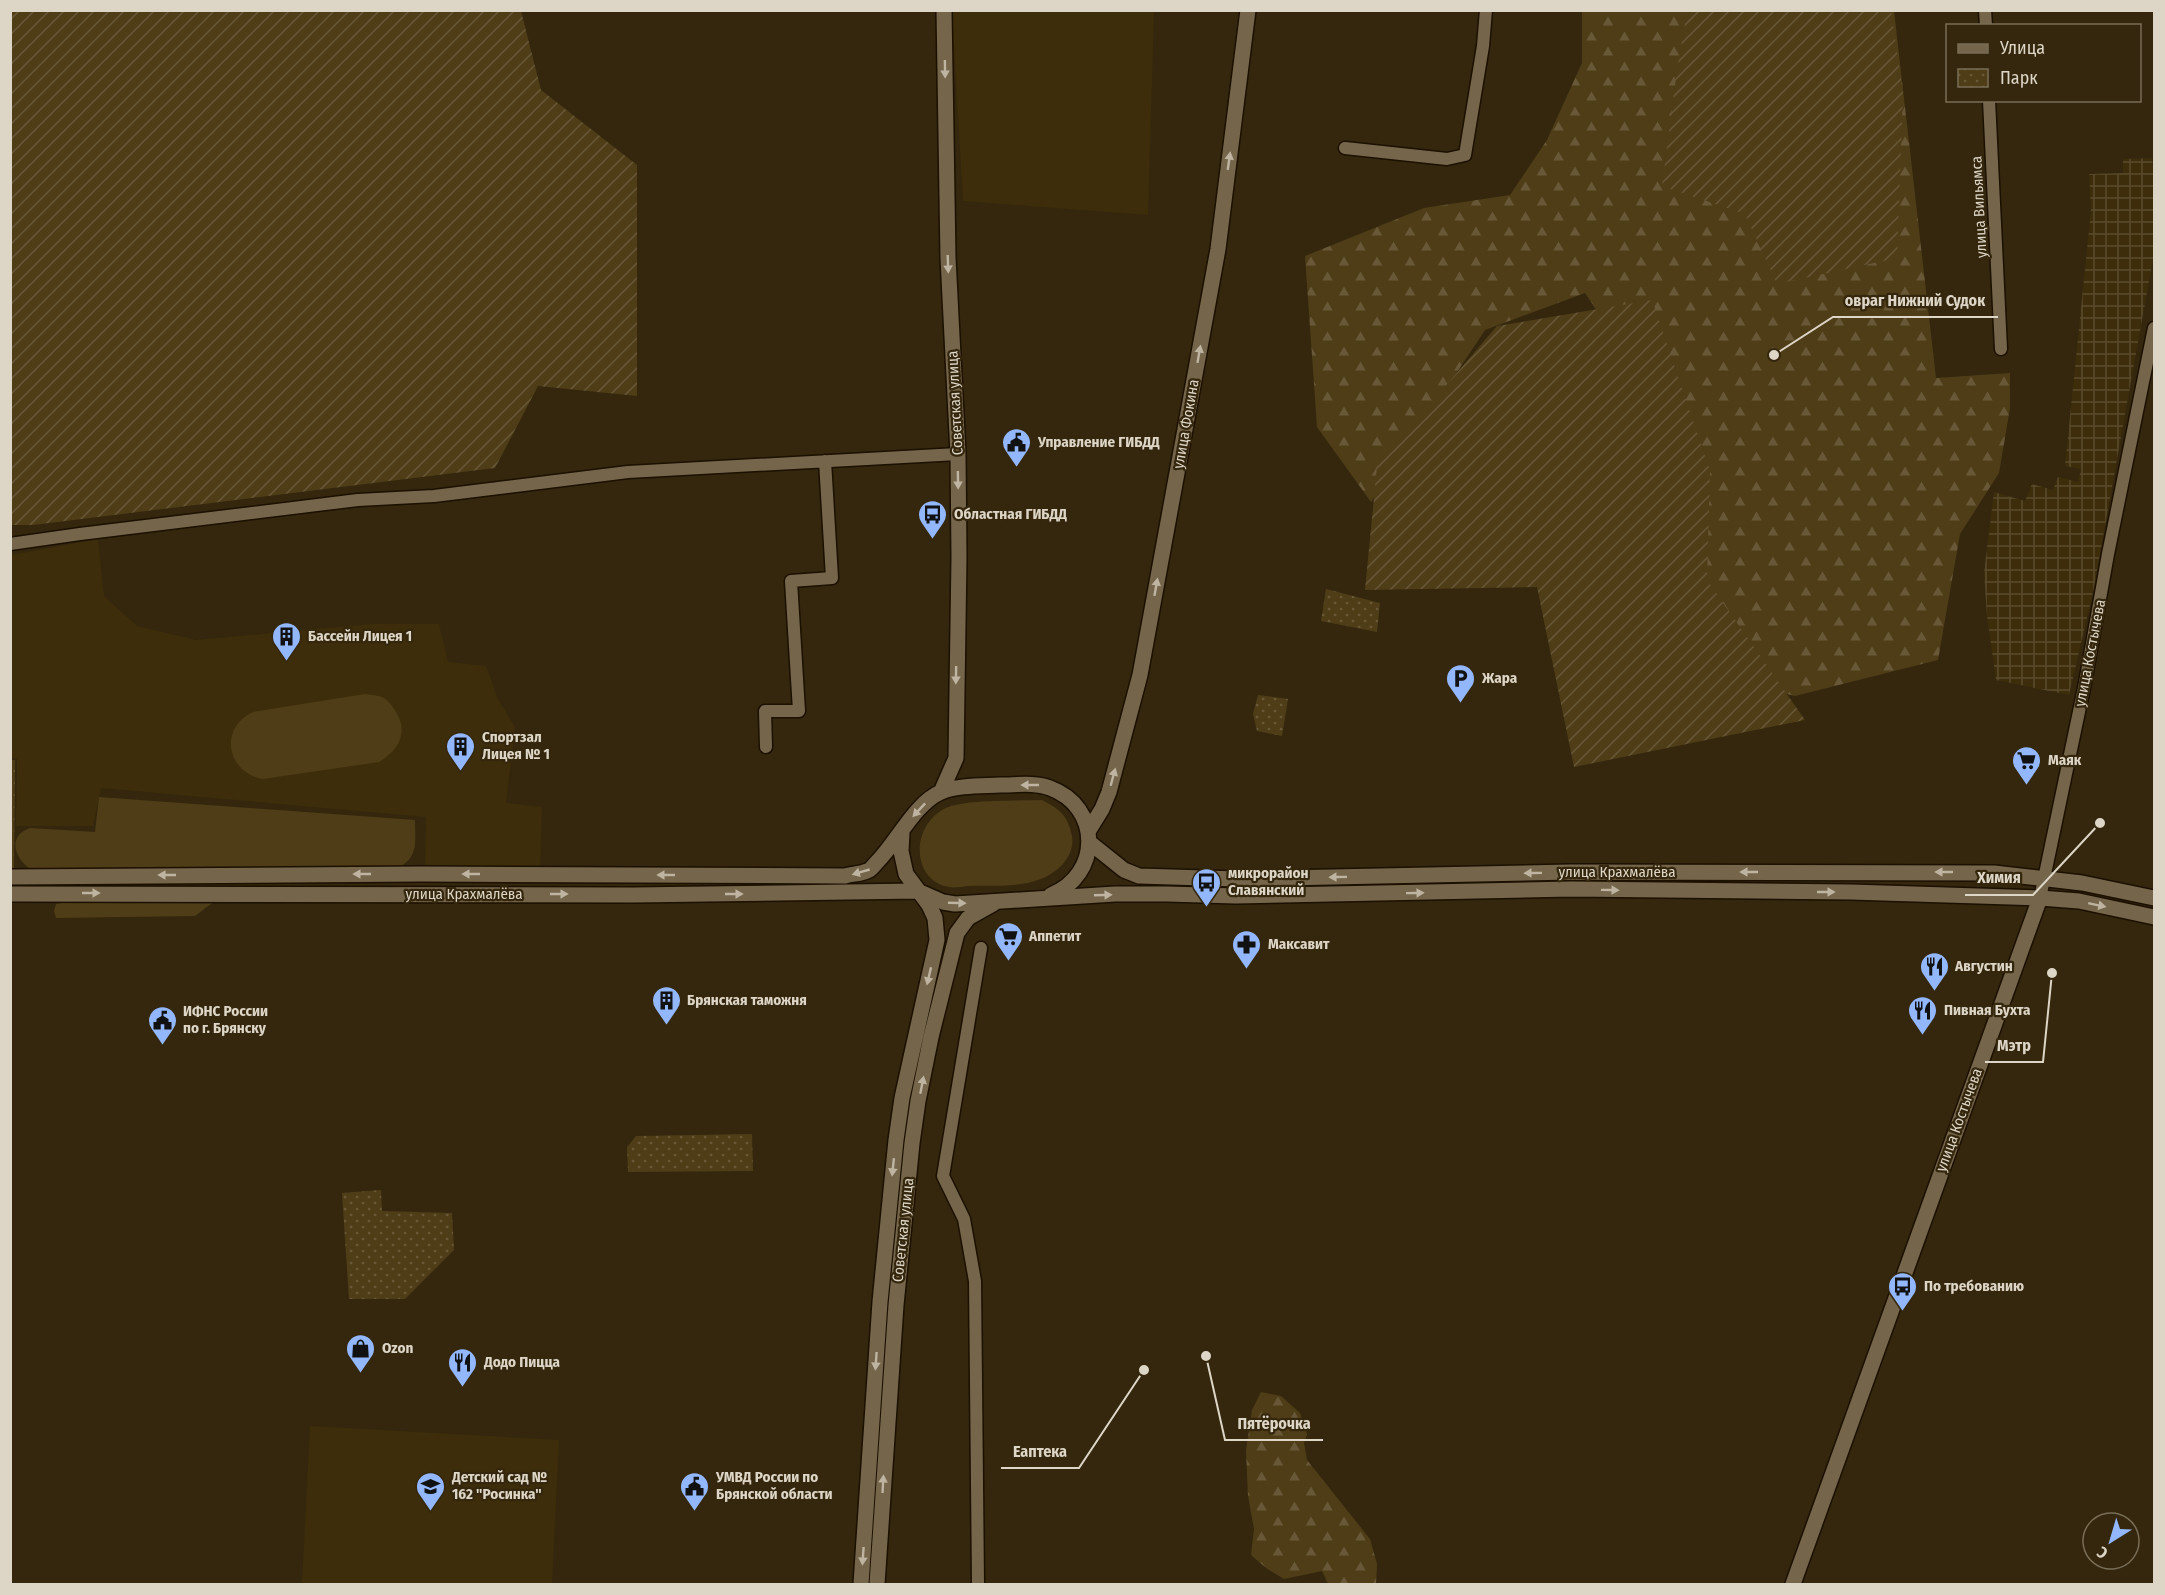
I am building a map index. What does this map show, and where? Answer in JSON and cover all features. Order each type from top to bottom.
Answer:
[{"type":"main road","name":"Советская улица","points":[[941,792],[956,758],[959,557],[958,454],[948,258],[944,10]]},
{"type":"main road","name":"улица Фокина","points":[[1089,836],[1108,792],[1140,675],[1218,249],[1248,10]]},
{"type":"main road","points":[[10,877],[421,874],[844,876],[868,871],[885,854],[912,817],[926,802],[941,792],[979,786],[1039,785],[1050,787],[1075,804],[1089,836],[1087,859],[1078,875],[1065,888],[1045,897],[955,904],[937,900],[918,891],[906,874],[901,851],[902,833]]},
{"type":"main road","name":"улица Крахмалёва","points":[[1089,836],[1124,870],[1139,876],[1237,879],[1570,872],[1994,873],[2082,883],[2154,898]]},
{"type":"main road","name":"улица Крахмалёва","points":[[1045,897],[1571,890],[1851,892],[2079,901],[2154,917]]},
{"type":"main road","name":"Советская улица","points":[[861,1584],[880,1302],[896,1140],[904,1087],[937,940],[935,918],[929,905],[918,891]]},
{"type":"main road","name":"улица Крахмалёва","points":[[10,894],[33,892],[645,894],[918,891]]},
{"type":"main road","name":"улица Костычева","points":[[1793,1584],[2040,898]]},
{"type":"main road","name":"Советская улица","points":[[877,1584],[896,1305],[918,1101],[931,1037],[957,933],[968,918],[999,901]]},
{"type":"street","points":[[1345,148],[1447,159],[1465,155],[1483,46],[1486,10]]},
{"type":"street","name":"улица Вильямса","points":[[1989,102],[2001,349]]},
{"type":"street","name":"улица Костычева","points":[[2040,898],[2154,328]]},
{"type":"street","points":[[10,544],[323,505],[434,496],[628,472],[958,454]]},
{"type":"street","points":[[766,747],[765,711],[799,711],[792,581],[832,578],[825,461]]},
{"type":"street","points":[[978,1584],[975,1281],[964,1219],[943,1176],[981,948]]},
{"type":"shaded area","points":[[952,11],[1154,11],[1148,215],[963,201]]},
{"type":"shaded area","points":[[2152,158],[2154,253],[2094,587],[2069,695],[1996,680],[1987,616],[1984,573],[1994,492],[2025,501],[2032,484],[2053,490],[2058,477],[2078,482],[2081,469],[2065,466],[2091,210],[2089,174],[2123,173],[2123,159]]},
{"type":"shaded area","points":[[98,539],[104,596],[137,626],[196,640],[372,624],[439,624],[448,662],[486,666],[498,699],[515,727],[506,803],[542,807],[540,874],[425,874],[426,817],[101,788],[93,826],[16,826],[17,759],[11,758],[11,555]]},
{"type":"shaded area","name":"Детский сад № 162 \"Росинка\"","points":[[310,1426],[559,1440],[552,1584],[302,1584]]},
{"type":"green space","points":[[11,10],[521,11],[541,90],[637,165],[637,396],[538,386],[495,468],[33,525],[11,525]]},
{"type":"green space","points":[[1582,11],[1894,11],[1936,378],[2010,373],[2010,408],[1999,473],[1960,534],[1938,660],[1795,696],[1727,679],[1615,337],[1585,293],[1485,330],[1371,502],[1317,427],[1305,256],[1424,208],[1510,195],[1547,140],[1582,63]]},
{"type":"green space","points":[[1687,11],[1891,11],[1903,93],[1897,258],[1777,284],[1745,214],[1662,186]]},
{"type":"green space","points":[[1652,300],[1710,471],[1707,580],[1805,720],[1574,767],[1537,587],[1365,590],[1377,466],[1497,326]]},
{"type":"green space","points":[[1326,589],[1380,603],[1377,632],[1321,621]]},
{"type":"green space","points":[[365,694],[379,696],[388,701],[396,712],[402,727],[400,741],[386,758],[379,762],[263,779],[241,768],[235,759],[231,749],[231,739],[235,728],[242,719],[253,712]]},
{"type":"green space","points":[[1258,695],[1288,699],[1282,736],[1257,731],[1253,714]]},
{"type":"green space","points":[[10,760],[15,760],[14,871],[10,871]]},
{"type":"green space","points":[[99,797],[415,820],[415,842],[410,859],[398,868],[32,870],[26,866],[16,848],[16,842],[22,832],[30,828],[95,832]]},
{"type":"green space","points":[[1042,800],[1062,814],[1072,836],[1072,848],[1069,855],[1052,873],[1042,879],[1005,886],[953,887],[936,882],[927,874],[920,851],[921,838],[926,826],[934,816],[946,808],[978,802]]},
{"type":"green space","points":[[215,901],[195,916],[56,918],[54,911],[56,904],[68,902]]},
{"type":"green space","points":[[752,1134],[753,1171],[628,1172],[627,1147],[636,1136]]},
{"type":"green space","points":[[381,1190],[382,1211],[452,1213],[454,1250],[405,1299],[349,1299],[342,1193]]},
{"type":"green space","points":[[1261,1392],[1281,1396],[1300,1413],[1307,1434],[1304,1443],[1307,1460],[1370,1539],[1377,1564],[1376,1584],[1328,1584],[1322,1571],[1284,1579],[1251,1555],[1254,1529],[1248,1496],[1246,1450],[1252,1410]]},
{"type":"place","name":"овраг Нижний Судок","points":[[1774,355]]},
{"type":"place","name":"Управление ГИБДД","points":[[1017,468]]},
{"type":"place","name":"Областная ГИБДД","points":[[933,540]]},
{"type":"place","name":"Бассейн Лицея 1","points":[[287,662]]},
{"type":"place","name":"Жара","points":[[1461,704]]},
{"type":"place","name":"Спортзал Лицея № 1","points":[[461,772]]},
{"type":"place","name":"Маяк","points":[[2027,786]]},
{"type":"place","name":"Химия","points":[[2100,823]]},
{"type":"place","name":"микрорайон Славянский","points":[[1207,908]]},
{"type":"place","name":"Аппетит","points":[[1008,962]]},
{"type":"place","name":"Максавит","points":[[1247,970]]},
{"type":"place","name":"Мэтр","points":[[2052,973]]},
{"type":"place","name":"Августин","points":[[1934,992]]},
{"type":"place","name":"Брянская таможня","points":[[666,1026]]},
{"type":"place","name":"Пивная Бухта","points":[[1923,1036]]},
{"type":"place","name":"ИФНС России по г. Брянску","points":[[162,1046]]},
{"type":"place","name":"По требованию","points":[[1903,1312]]},
{"type":"place","name":"Пятёрочка","points":[[1206,1356]]},
{"type":"place","name":"Еаптека","points":[[1144,1370]]},
{"type":"place","name":"Ozon","points":[[361,1374]]},
{"type":"place","name":"Додо Пицца","points":[[463,1388]]},
{"type":"place","name":"Детский сад № 162 \"Росинка\"","points":[[431,1512]]},
{"type":"place","name":"УМВД России по Брянской области","points":[[695,1512]]}]
